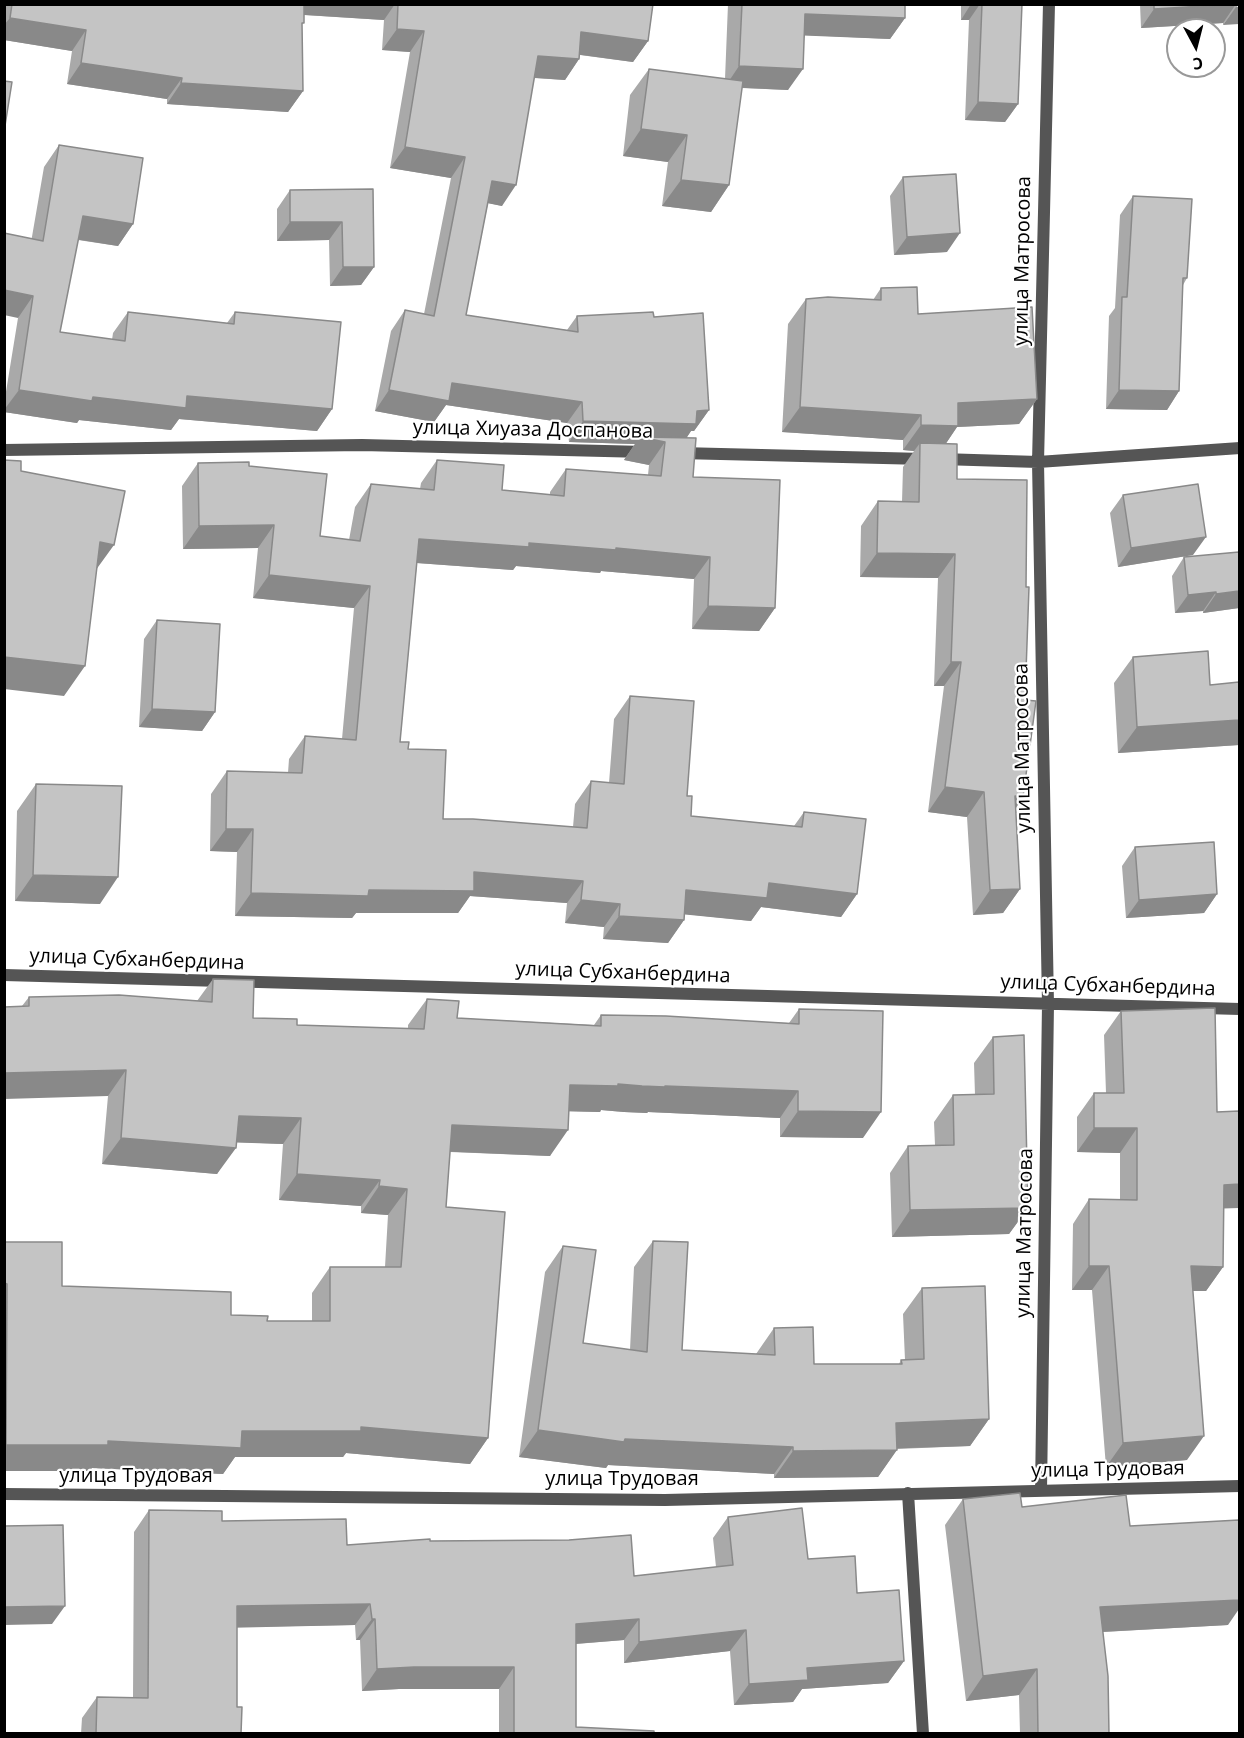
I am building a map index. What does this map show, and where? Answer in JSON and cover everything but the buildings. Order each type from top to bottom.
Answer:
[{"type":"street","name":"улица Матросова","points":[[1041,1490],[1048,1004],[1038,462],[1049,4]]},
{"type":"street","name":"улица Хиуаза Доспанова","points":[[4,450],[362,445],[1038,462],[1239,448]]},
{"type":"street","name":"улица Субханбердина","points":[[4,975],[1239,1009]]},
{"type":"street","name":"улица Трудовая","points":[[4,1494],[664,1500],[1239,1486]]},
{"type":"street","points":[[908,1493],[923,1734]]}]
